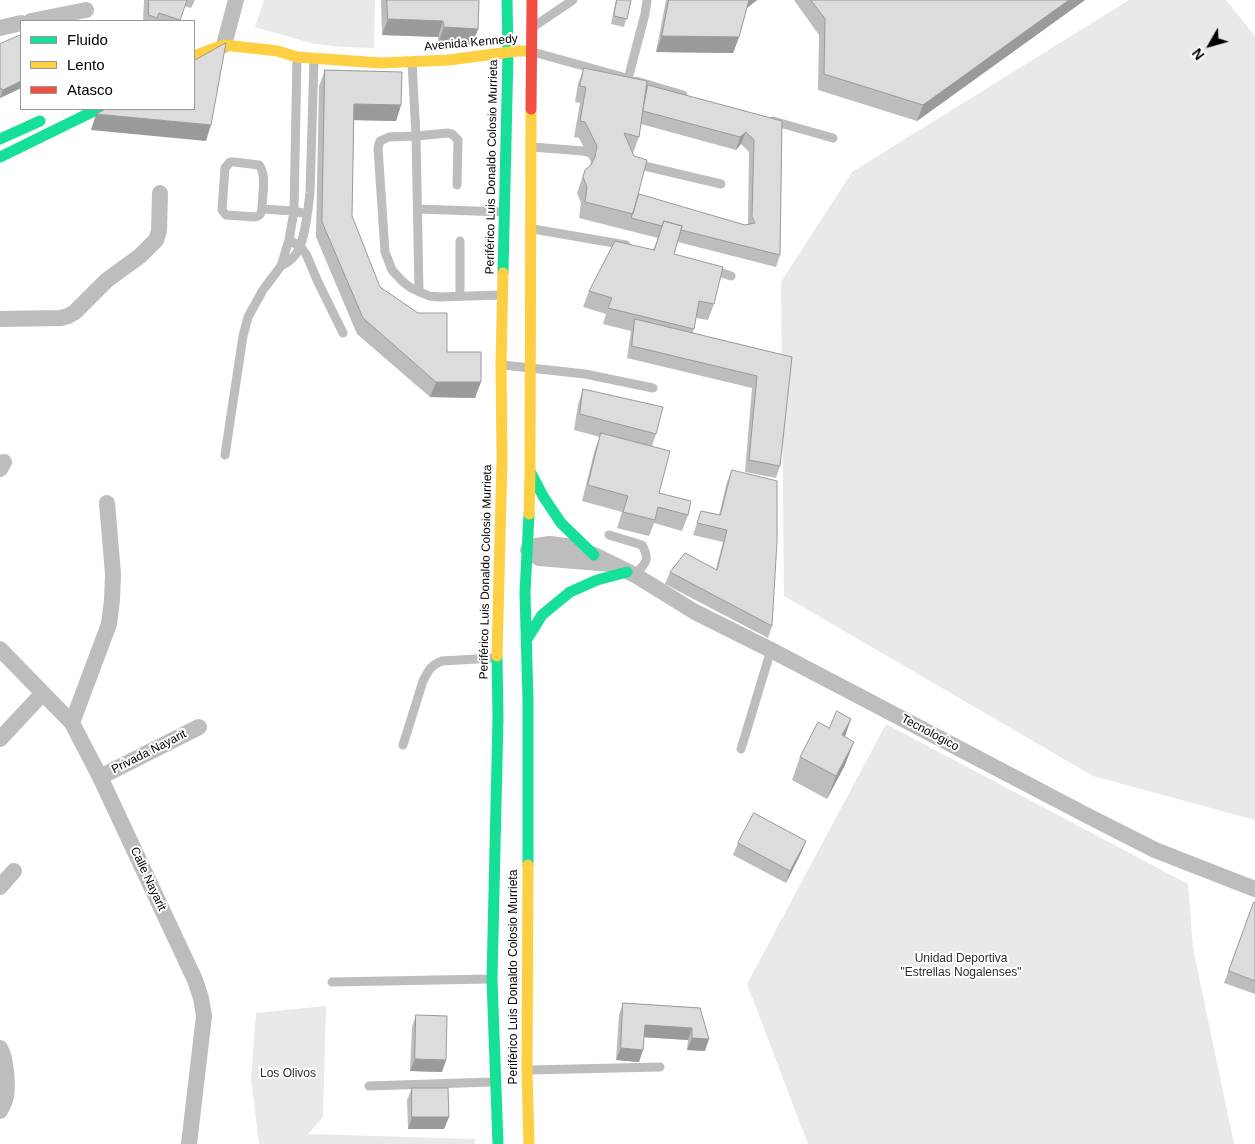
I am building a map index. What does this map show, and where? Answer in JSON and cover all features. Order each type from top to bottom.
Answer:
[{"type":"main road","name":"Periférico Luis Donaldo Colosio Murrieta","points":[[507,0],[508,53],[518,212],[531,229],[530,472],[525,594],[528,700],[527,1070],[529,1144]]},
{"type":"main road","name":"Periférico Luis Donaldo Colosio Murrieta","points":[[498,1144],[492,979],[498,718],[497,632],[502,458],[501,365],[503,295],[531,147],[532,0]]},
{"type":"main road","name":"Avenida Kennedy","points":[[195,56],[224,45],[278,51],[314,59],[381,63],[449,60],[531,51]]},
{"type":"main road","points":[[0,157],[96,110]]},
{"type":"main road","points":[[0,139],[48,117],[56,130]]},
{"type":"main road","points":[[502,458],[510,465],[512,470]]},
{"type":"main road","points":[[530,472],[561,523],[594,555]]},
{"type":"main road","points":[[514,588],[519,570],[528,550],[518,524]]},
{"type":"main road","points":[[526,639],[542,615],[570,592],[597,580],[631,574]]},
{"type":"main road","points":[[497,632],[511,605]]},
{"type":"street","points":[[224,45],[236,0]]},
{"type":"street","points":[[36,20],[88,10]]},
{"type":"street","points":[[0,28],[20,23]]},
{"type":"street","points":[[0,319],[61,318],[75,312],[107,280],[145,252],[156,240],[159,231],[160,194]]},
{"type":"street","points":[[72,723],[109,624],[113,574],[107,503]]},
{"type":"street","name":"Tecnologico","points":[[611,564],[539,558],[528,550],[535,546],[550,544],[574,547],[594,555],[631,574],[695,612],[1154,850],[1255,889]]},
{"type":"street","name":"Calle Nayarit","points":[[0,649],[72,723],[100,777],[195,980],[204,1016],[189,1144]]},
{"type":"street","points":[[0,739],[43,693]]},
{"type":"street","name":"Privada Nayarit","points":[[100,777],[198,727]]},
{"type":"street","points":[[0,887],[14,871]]},
{"type":"street","points":[[0,1048],[3,1053],[7,1078],[6,1098],[0,1111]]},
{"type":"lane","points":[[532,28],[573,0]]},
{"type":"lane","points":[[628,79],[647,0]]},
{"type":"lane","name":"Avenida Kennedy","points":[[531,51],[693,98]]},
{"type":"lane","points":[[225,455],[243,336],[248,317],[263,290],[281,266],[289,240],[294,211],[297,56]]},
{"type":"lane","points":[[281,266],[290,261],[301,247],[307,214],[311,183],[314,59]]},
{"type":"lane","points":[[412,62],[416,136],[419,292]]},
{"type":"lane","points":[[767,119],[832,138]]},
{"type":"lane","points":[[457,185],[458,140],[456,137],[448,133],[389,136],[380,141],[378,148],[385,252],[392,270],[410,288],[429,296],[503,295]]},
{"type":"lane","points":[[531,147],[583,151],[601,156]]},
{"type":"lane","points":[[230,162],[258,165],[261,168],[263,175],[262,209],[261,214],[255,217],[226,215],[224,213],[222,210],[225,168],[230,162]]},
{"type":"lane","points":[[629,162],[720,184]]},
{"type":"lane","points":[[262,209],[294,211],[307,214]]},
{"type":"lane","points":[[418,209],[518,212]]},
{"type":"lane","points":[[531,229],[635,246]]},
{"type":"lane","points":[[289,240],[301,247],[307,256],[342,333]]},
{"type":"lane","points":[[460,242],[460,296]]},
{"type":"lane","points":[[705,268],[732,276]]},
{"type":"lane","points":[[501,365],[585,374],[653,388]]},
{"type":"lane","points":[[609,535],[642,545],[647,557],[646,562],[631,574]]},
{"type":"lane","points":[[741,749],[771,650]]},
{"type":"lane","points":[[403,744],[426,674],[434,664],[442,661],[497,658]]},
{"type":"lane","points":[[332,982],[492,979]]},
{"type":"lane","points":[[527,1070],[660,1067]]},
{"type":"lane","points":[[369,1086],[495,1082]]},
{"type":"green space","points":[[264,0],[375,0],[374,48],[314,44],[255,27]]},
{"type":"green space","points":[[1129,0],[1226,0],[1255,36],[1255,820],[1093,776],[784,596],[781,282],[852,172]]},
{"type":"green space","name":"Unidad Deportiva \"Estrellas Nogalenses\"","points":[[886,724],[1188,884],[1193,948],[1234,1144],[808,1144],[747,984]]},
{"type":"green space","name":"Los Olivos","points":[[326,1006],[323,1117],[308,1134],[475,1139],[475,1144],[259,1144],[251,1078],[256,1013]]},
{"type":"building","points":[[149,0],[187,0],[180,20],[159,13],[157,18],[149,15]]},
{"type":"building","points":[[387,0],[479,0],[478,29],[444,27],[443,21],[388,19]]},
{"type":"building","points":[[617,0],[631,0],[627,19],[614,16]]},
{"type":"building","points":[[669,0],[749,0],[739,37],[662,36]]},
{"type":"building","points":[[811,0],[1069,0],[923,105],[824,74],[825,19]]},
{"type":"building","points":[[20,35],[20,82],[3,90],[0,88],[0,44]]},
{"type":"building","points":[[226,43],[211,125],[96,114],[104,110],[195,110],[195,60]]},
{"type":"building","points":[[584,68],[647,81],[639,137],[624,133],[634,156],[647,160],[633,214],[585,202],[587,187],[583,177],[585,170],[591,165],[595,157],[597,146],[585,122],[580,121],[586,87],[580,86]]},
{"type":"building","points":[[325,70],[402,72],[401,105],[354,104],[352,216],[380,287],[418,313],[447,313],[447,352],[481,352],[481,382],[436,382],[363,318],[322,222]]},
{"type":"building","points":[[648,85],[782,121],[780,255],[681,230],[682,226],[664,221],[662,226],[631,218],[639,194],[745,225],[755,223],[752,217],[754,140],[746,132],[740,137],[643,111]]},
{"type":"building","points":[[664,221],[682,226],[674,254],[723,267],[714,304],[699,301],[694,329],[608,308],[612,298],[589,291],[615,241],[654,250]]},
{"type":"building","points":[[635,319],[792,357],[780,466],[749,460],[757,376],[632,346]]},
{"type":"building","points":[[583,389],[663,407],[656,434],[580,414]]},
{"type":"building","points":[[601,433],[670,451],[659,493],[691,501],[688,515],[658,507],[655,520],[623,512],[628,496],[588,485]]},
{"type":"building","points":[[732,470],[777,481],[777,541],[772,626],[670,572],[685,553],[717,570],[727,530],[697,523],[701,511],[720,515]]},
{"type":"building","points":[[837,711],[851,719],[842,735],[854,742],[836,776],[800,757],[818,722],[829,728]]},
{"type":"building","points":[[754,813],[806,841],[790,871],[738,843]]},
{"type":"building","points":[[1255,902],[1255,981],[1229,971]]},
{"type":"building","points":[[623,1003],[700,1008],[709,1039],[692,1038],[692,1028],[645,1025],[643,1050],[621,1048]]},
{"type":"building","points":[[416,1015],[447,1016],[446,1060],[415,1059]]},
{"type":"building","points":[[412,1088],[448,1088],[449,1117],[412,1117]]},
{"type":"traffic: fast","points":[[503,273],[508,53],[507,0]]},
{"type":"traffic: fast","points":[[0,157],[96,110]]},
{"type":"traffic: fast","points":[[0,139],[40,121]]},
{"type":"traffic: fast","points":[[531,473],[543,496],[561,523],[594,555]]},
{"type":"traffic: fast","points":[[528,865],[528,700],[525,593],[529,514]]},
{"type":"traffic: fast","points":[[527,639],[542,615],[570,592],[597,580],[627,572]]},
{"type":"traffic: fast","points":[[497,656],[498,718],[492,979],[498,1144]]},
{"type":"traffic: slow","points":[[195,56],[224,45],[278,51],[297,57],[381,63],[449,60],[525,51]]},
{"type":"traffic: slow","points":[[529,514],[531,109]]},
{"type":"traffic: slow","points":[[497,656],[502,458],[501,365],[503,273]]},
{"type":"traffic: slow","points":[[528,865],[527,1070],[529,1144]]},
{"type":"traffic: jam","points":[[531,109],[532,0]]}]
